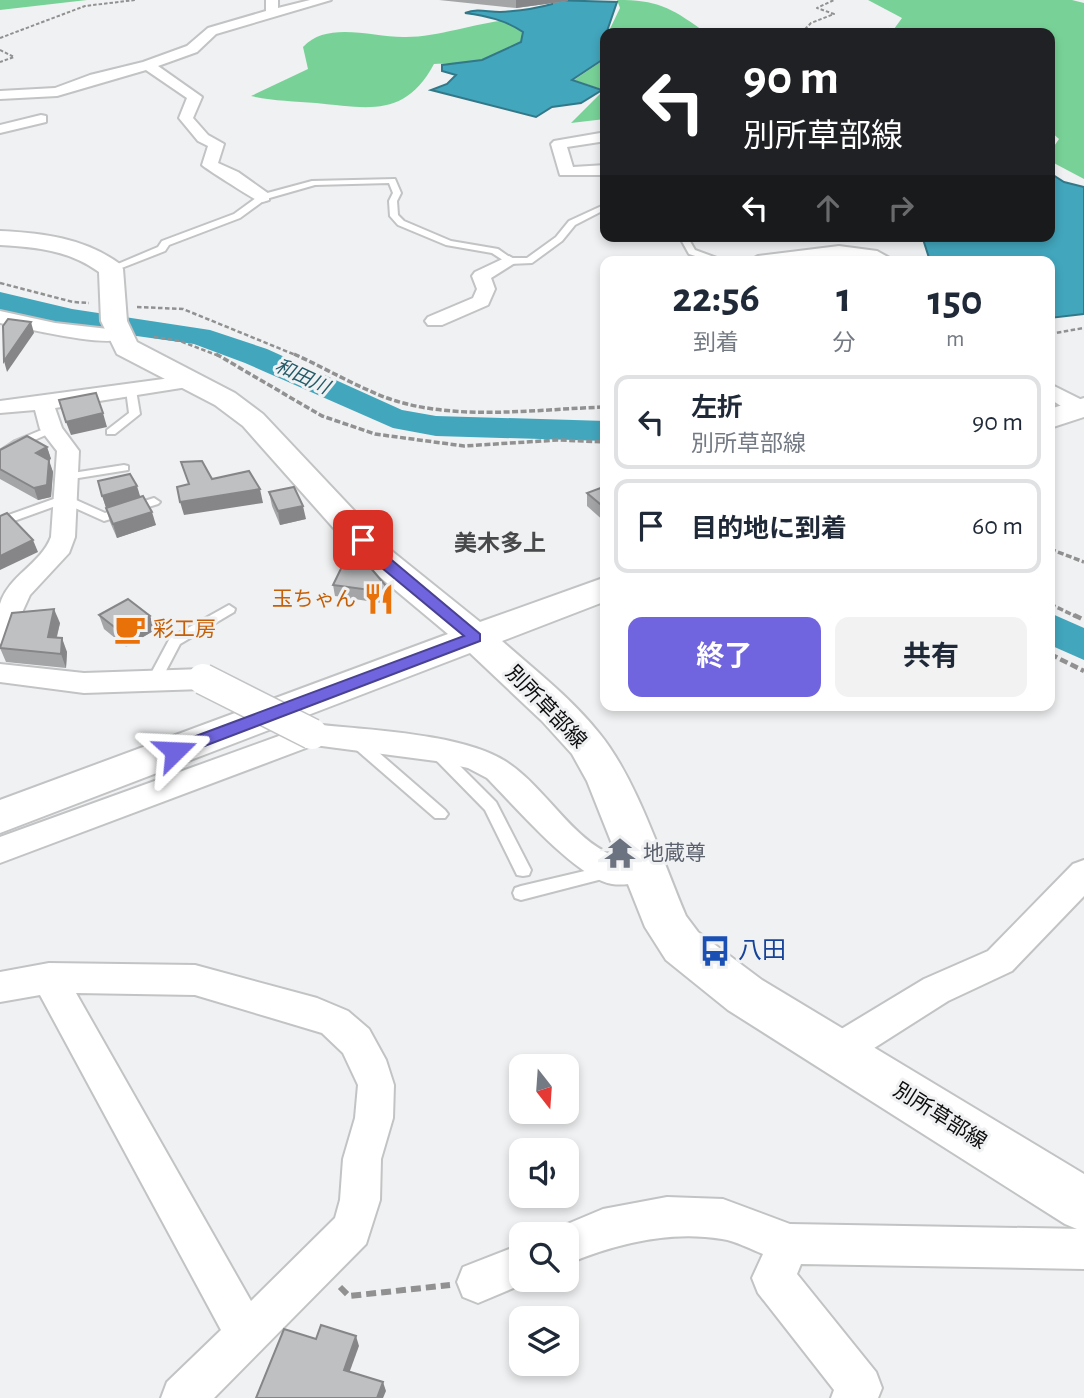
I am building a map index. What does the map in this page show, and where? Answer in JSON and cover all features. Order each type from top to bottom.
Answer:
[{"type":"main road","points":[[0,238],[51,243],[83,251],[111,269],[115,324]]},
{"type":"main road","name":"別所草部線","points":[[115,324],[127,348],[192,381],[253,420],[381,560],[475,637],[556,711],[586,744],[607,779],[628,870],[682,946],[745,995],[1084,1205]]},
{"type":"main road","points":[[1055,417],[1082,407]]},
{"type":"main road","points":[[0,817],[600,590]]},
{"type":"street","points":[[0,95],[57,92],[192,49],[212,32],[272,6],[325,0]]},
{"type":"street","points":[[148,65],[195,97],[186,118],[204,138],[216,144],[210,165],[232,175],[263,197]]},
{"type":"street","points":[[0,129],[41,119]]},
{"type":"street","points":[[600,137],[559,144],[566,172],[600,170]]},
{"type":"street","points":[[792,256],[840,249],[875,256]]},
{"type":"street","points":[[435,321],[481,301],[486,289],[481,276],[509,261]]},
{"type":"street","points":[[0,317],[55,329],[115,324]]},
{"type":"street","points":[[0,407],[192,381]]},
{"type":"street","points":[[1055,393],[1082,407]]},
{"type":"street","points":[[0,635],[19,591],[57,553],[63,537],[68,452],[51,429],[43,403]]},
{"type":"street","points":[[0,673],[84,683],[203,679],[312,734],[436,750],[476,759],[497,770],[586,856],[628,870]]},
{"type":"street","points":[[0,850],[312,734]]},
{"type":"street","points":[[836,1052],[936,990],[1000,961],[1054,908],[1084,873]]},
{"type":"street","points":[[49,978],[247,1336]]},
{"type":"street","points":[[0,987],[49,978],[195,980],[317,1014],[348,1031],[368,1060],[376,1085],[373,1118],[362,1159],[360,1200],[352,1230],[183,1398]]},
{"type":"street","points":[[579,1239],[603,1229],[667,1217],[723,1219],[790,1244],[1084,1249]]},
{"type":"street","points":[[790,1244],[773,1278],[860,1388],[853,1398]]},
{"type":"street","points":[[478,1282],[509,1269]]},
{"type":"lane","points":[[111,269],[162,249],[165,243],[237,216],[263,197],[315,183],[392,181],[397,193],[393,201],[394,216],[401,223],[449,243],[495,251],[509,261],[529,261],[559,239],[572,223],[600,209]]},
{"type":"lane","points":[[687,242],[692,251],[706,256]]},
{"type":"lane","points":[[111,432],[135,414],[131,390]]},
{"type":"lane","points":[[0,456],[19,443],[51,429]]},
{"type":"lane","points":[[0,522],[66,488],[124,468]]},
{"type":"lane","points":[[66,488],[104,517],[154,502]]},
{"type":"lane","points":[[154,681],[175,641],[229,609]]},
{"type":"lane","points":[[355,740],[440,814]]},
{"type":"lane","points":[[436,750],[491,806],[523,870]]},
{"type":"lane","points":[[521,893],[628,870]]},
{"type":"path","points":[[0,38],[85,6],[115,5],[135,0]]},
{"type":"path","points":[[806,28],[811,23],[834,14],[817,8],[834,0]]},
{"type":"path","points":[[0,50],[14,57],[0,62]]},
{"type":"path","points":[[0,284],[73,302],[115,324],[188,341],[312,411],[346,426],[410,439],[475,446],[550,440],[600,442]]},
{"type":"path","points":[[115,324],[183,309],[262,339],[387,398],[423,407],[492,411],[600,407]]},
{"type":"path","points":[[1055,333],[1084,328]]},
{"type":"path","points":[[1055,551],[1084,562]]},
{"type":"path","points":[[1055,606],[1084,620]]},
{"type":"path","points":[[1055,656],[1084,671]]},
{"type":"path","points":[[316,1266],[349,1296],[478,1282]]},
{"type":"green space","points":[[0,0],[87,0],[0,10]]},
{"type":"green space","points":[[617,0],[653,3],[699,28],[610,28],[620,8]]},
{"type":"green space","points":[[868,0],[1072,0],[1084,3],[1084,179],[1055,164],[1055,145],[1059,139],[1055,135],[1055,28],[895,28],[902,18]]},
{"type":"green space","points":[[508,20],[532,33],[513,51],[488,59],[434,64],[411,94],[384,106],[352,107],[251,96],[308,69],[303,47],[325,34],[352,32],[393,37],[418,36]]},
{"type":"green space","points":[[600,62],[600,89],[574,80]]},
{"type":"green space","points":[[600,94],[600,120],[571,123]]},
{"type":"water","points":[[552,0],[617,2],[608,28],[600,28],[600,61],[572,80],[600,91],[581,103],[552,107],[536,117],[431,90],[447,84],[456,75],[442,71],[442,65],[482,60],[521,42],[523,32],[509,24],[465,13],[478,10],[526,10],[552,4]]},
{"type":"water","points":[[1055,176],[1064,182],[1084,187],[1084,314],[1055,317],[1055,256],[928,256],[924,242],[1055,242]]},
{"type":"building","points":[[8,319],[31,322],[4,361],[3,326]]},
{"type":"building","points":[[96,393],[103,413],[66,422],[59,400]]},
{"type":"building","points":[[27,436],[47,447],[36,453],[49,460],[47,485],[34,488],[0,469],[0,450]]},
{"type":"building","points":[[202,461],[212,479],[249,471],[260,489],[180,502],[177,487],[189,484],[181,462]]},
{"type":"building","points":[[130,474],[137,486],[102,496],[98,481]]},
{"type":"building","points":[[294,487],[303,506],[278,511],[269,492]]},
{"type":"building","points":[[600,488],[600,504],[587,493]]},
{"type":"building","points":[[143,496],[152,512],[113,524],[106,508]]},
{"type":"building","points":[[7,513],[33,540],[0,556],[0,516]]},
{"type":"building","points":[[352,546],[392,593],[333,585]]},
{"type":"building","points":[[128,599],[150,616],[122,633],[99,615]]},
{"type":"building","points":[[54,609],[48,637],[62,638],[61,654],[0,648],[12,613]]},
{"type":"building","points":[[321,1325],[356,1336],[344,1370],[383,1382],[377,1398],[256,1398],[284,1329],[316,1339]]},
{"type":"waterway","name":"和田川","points":[[0,301],[72,318],[199,336],[256,356],[393,418],[436,426],[600,431]]},
{"type":"waterway","name":"和田川","points":[[1055,630],[1084,646]]},
{"type":"place","name":"玉ちゃん","points":[[379,599]]},
{"type":"place","name":"彩工房","points":[[130,629]]},
{"type":"place","name":"地蔵尊","points":[[620,853]]},
{"type":"place","name":"八田","points":[[715,951]]},
{"type":"district","name":"美木多上","points":[[500,544]]},
{"type":"route","points":[[175,751],[475,637],[381,560],[363,540]]}]
